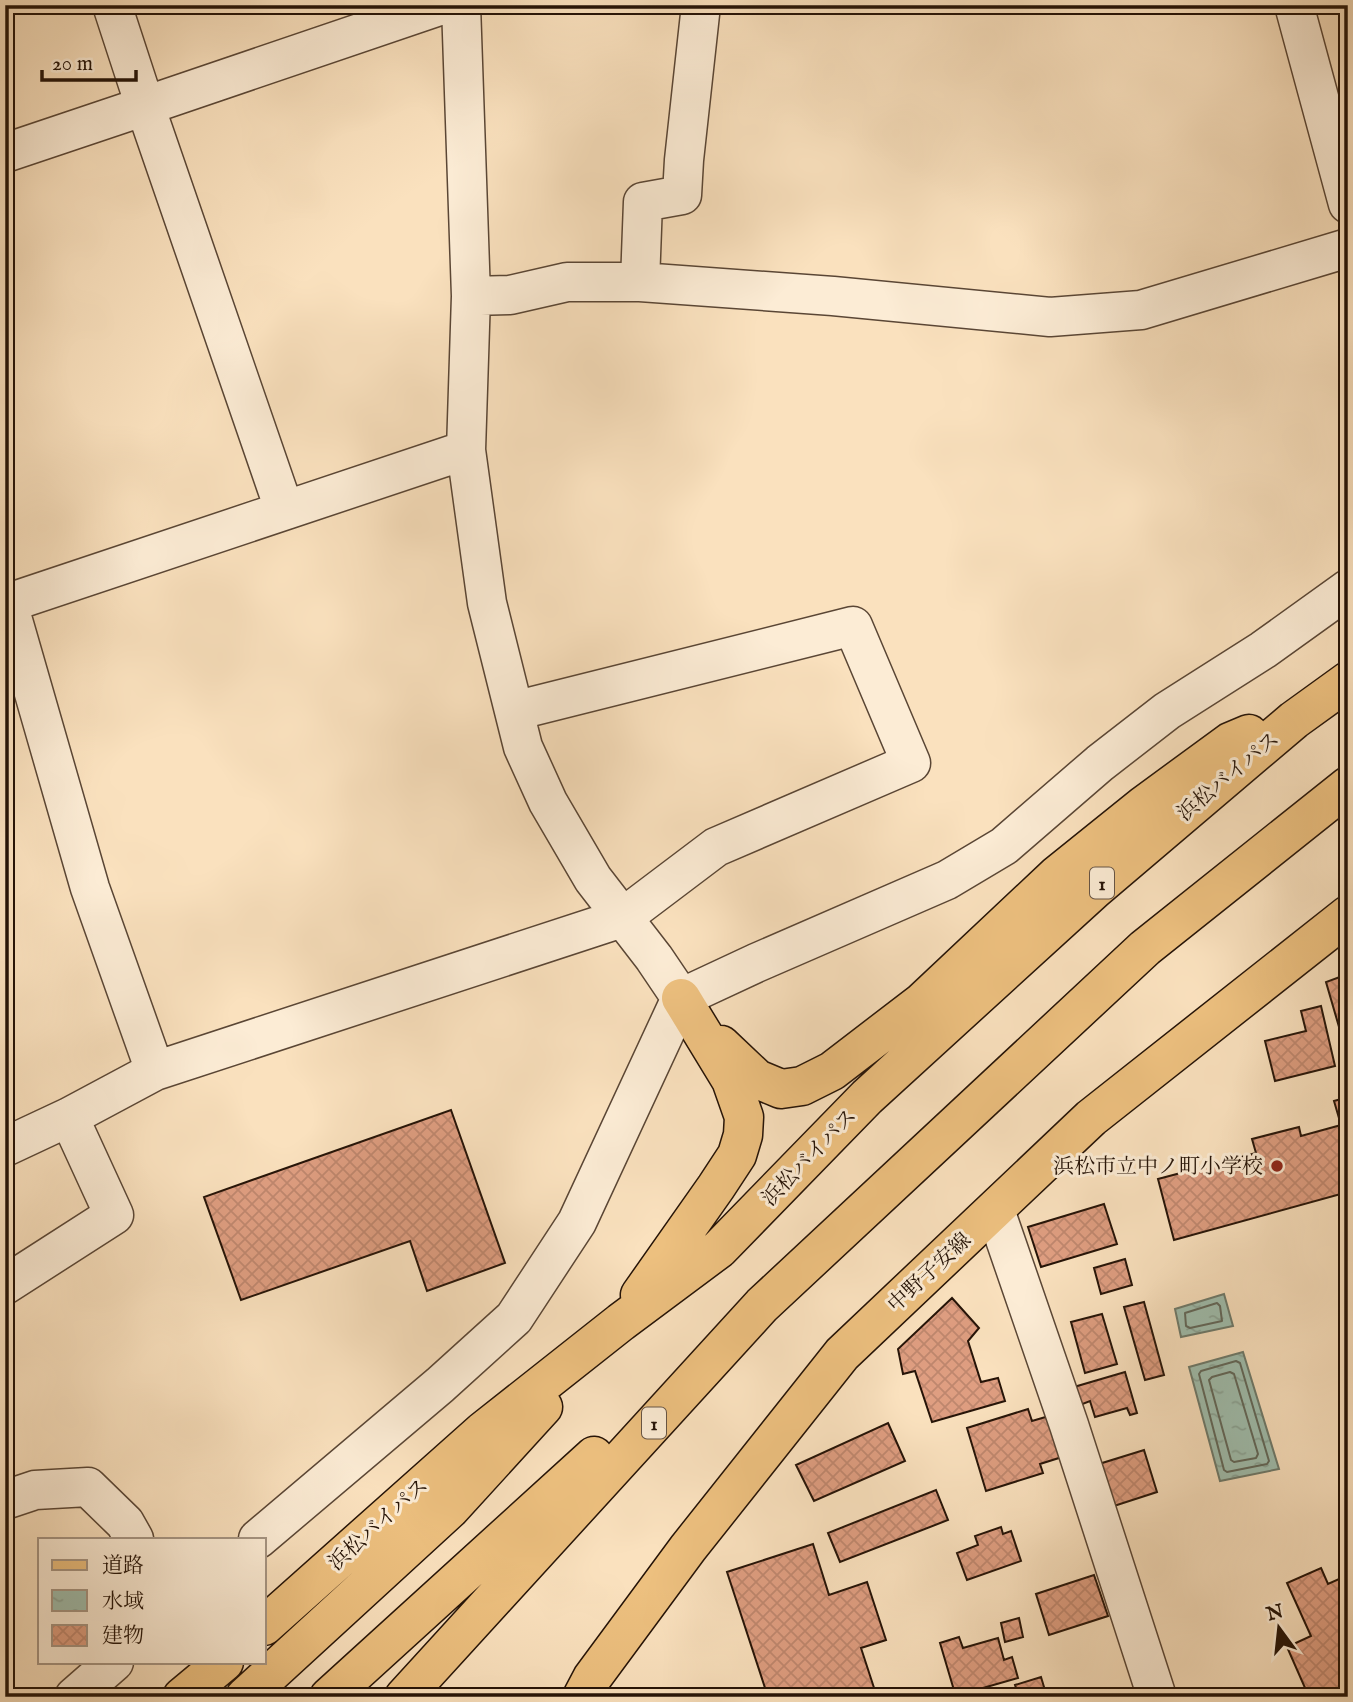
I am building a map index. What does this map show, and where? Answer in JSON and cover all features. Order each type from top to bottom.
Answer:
[{"type":"main road","name":"浜松バイパス","points":[[266,1624],[483,1431],[621,1322],[719,1250],[867,1097],[1085,898],[1314,705],[1348,681]]},
{"type":"main road","points":[[681,998],[729,1055],[757,1079],[781,1089],[802,1086],[832,1071],[922,1002],[1057,875],[1144,805],[1230,742],[1314,705]]},
{"type":"main road","name":"1","points":[[404,1697],[762,1305],[1144,948],[1348,786]]},
{"type":"main road","name":"中野子安線","points":[[582,1697],[592,1678],[688,1548],[842,1354],[1091,1118],[1348,915]]},
{"type":"main road","points":[[621,1322],[737,1155],[743,1135],[744,1117],[731,1080],[681,998]]},
{"type":"main road","points":[[329,1697],[762,1305]]},
{"type":"main road","name":"1","points":[[245,1697],[450,1509],[621,1322]]},
{"type":"street","points":[[112,5],[284,509]]},
{"type":"street","points":[[5,153],[442,5]]},
{"type":"street","points":[[461,5],[471,296],[466,450],[487,603],[523,747],[548,802],[593,879],[681,998]]},
{"type":"street","points":[[640,282],[643,202],[682,195],[701,5]]},
{"type":"street","points":[[1294,5],[1348,204]]},
{"type":"street","points":[[471,296],[510,295],[566,282],[640,282],[833,296],[1049,317],[1141,310],[1348,248]]},
{"type":"street","points":[[155,1071],[90,888],[7,603],[466,450]]},
{"type":"street","points":[[259,1538],[440,1385],[513,1318],[577,1222],[681,998],[947,880],[1004,846],[1100,763],[1167,711],[1263,650],[1348,589]]},
{"type":"street","points":[[5,1147],[155,1071],[622,918],[716,847],[911,762],[853,626],[514,711]]},
{"type":"street","points":[[5,1285],[114,1215],[69,1116]]},
{"type":"street","points":[[995,1210],[1069,1425],[1157,1697]]},
{"type":"street","points":[[5,1500],[35,1490],[88,1487],[125,1523],[133,1538]]},
{"type":"street","points":[[74,1697],[112,1664]]},
{"type":"water","points":[[1224,1294],[1233,1326],[1181,1337],[1175,1309]]},
{"type":"water","points":[[1243,1352],[1279,1469],[1220,1481],[1189,1367]]},
{"type":"building","points":[[1348,974],[1348,1058],[1326,982]]},
{"type":"building","points":[[1321,1006],[1335,1066],[1275,1081],[1265,1041],[1306,1031],[1301,1011]]},
{"type":"building","name":"浜松市立中ノ町小学校","points":[[1348,1097],[1348,1192],[1174,1240],[1158,1179],[1256,1153],[1252,1139],[1299,1127],[1301,1136],[1341,1125],[1334,1101]]},
{"type":"building","points":[[451,1110],[505,1263],[427,1291],[410,1241],[241,1300],[204,1197]]},
{"type":"building","points":[[1104,1204],[1117,1244],[1041,1267],[1028,1227]]},
{"type":"building","points":[[1125,1259],[1132,1285],[1101,1294],[1094,1268]]},
{"type":"building","points":[[952,1298],[979,1328],[968,1341],[981,1382],[998,1378],[1005,1401],[932,1422],[915,1371],[903,1374],[898,1349]]},
{"type":"building","points":[[1144,1302],[1164,1375],[1145,1380],[1124,1307]]},
{"type":"building","points":[[1102,1314],[1117,1364],[1085,1373],[1071,1322]]},
{"type":"building","points":[[1125,1372],[1137,1413],[1130,1415],[1127,1408],[1095,1417],[1090,1401],[1080,1405],[1074,1387]]},
{"type":"building","points":[[1028,1409],[1032,1421],[1049,1416],[1062,1457],[1040,1464],[1043,1473],[986,1491],[967,1428]]},
{"type":"building","points":[[888,1423],[905,1461],[814,1501],[796,1465]]},
{"type":"building","points":[[1144,1450],[1157,1492],[1114,1506],[1099,1464]]},
{"type":"building","points":[[936,1490],[948,1520],[840,1562],[828,1533]]},
{"type":"building","points":[[1001,1527],[1003,1534],[1011,1531],[1021,1561],[967,1580],[957,1553],[978,1545],[975,1536]]},
{"type":"building","points":[[813,1544],[829,1595],[867,1582],[886,1640],[861,1648],[877,1697],[768,1697],[727,1572]]},
{"type":"building","points":[[1321,1568],[1328,1584],[1348,1575],[1348,1697],[1309,1697],[1287,1647],[1311,1636],[1287,1583]]},
{"type":"building","points":[[1094,1575],[1108,1616],[1049,1635],[1036,1594]]},
{"type":"building","points":[[1019,1618],[1023,1637],[1005,1642],[1001,1623]]},
{"type":"building","points":[[959,1637],[963,1648],[998,1638],[1004,1660],[1012,1657],[1018,1678],[976,1690],[978,1697],[956,1697],[940,1643]]},
{"type":"building","points":[[1041,1677],[1047,1697],[1019,1697],[1015,1685]]},
{"type":"place","name":"浜松市立中ノ町小学校","points":[[1277,1166]]}]
